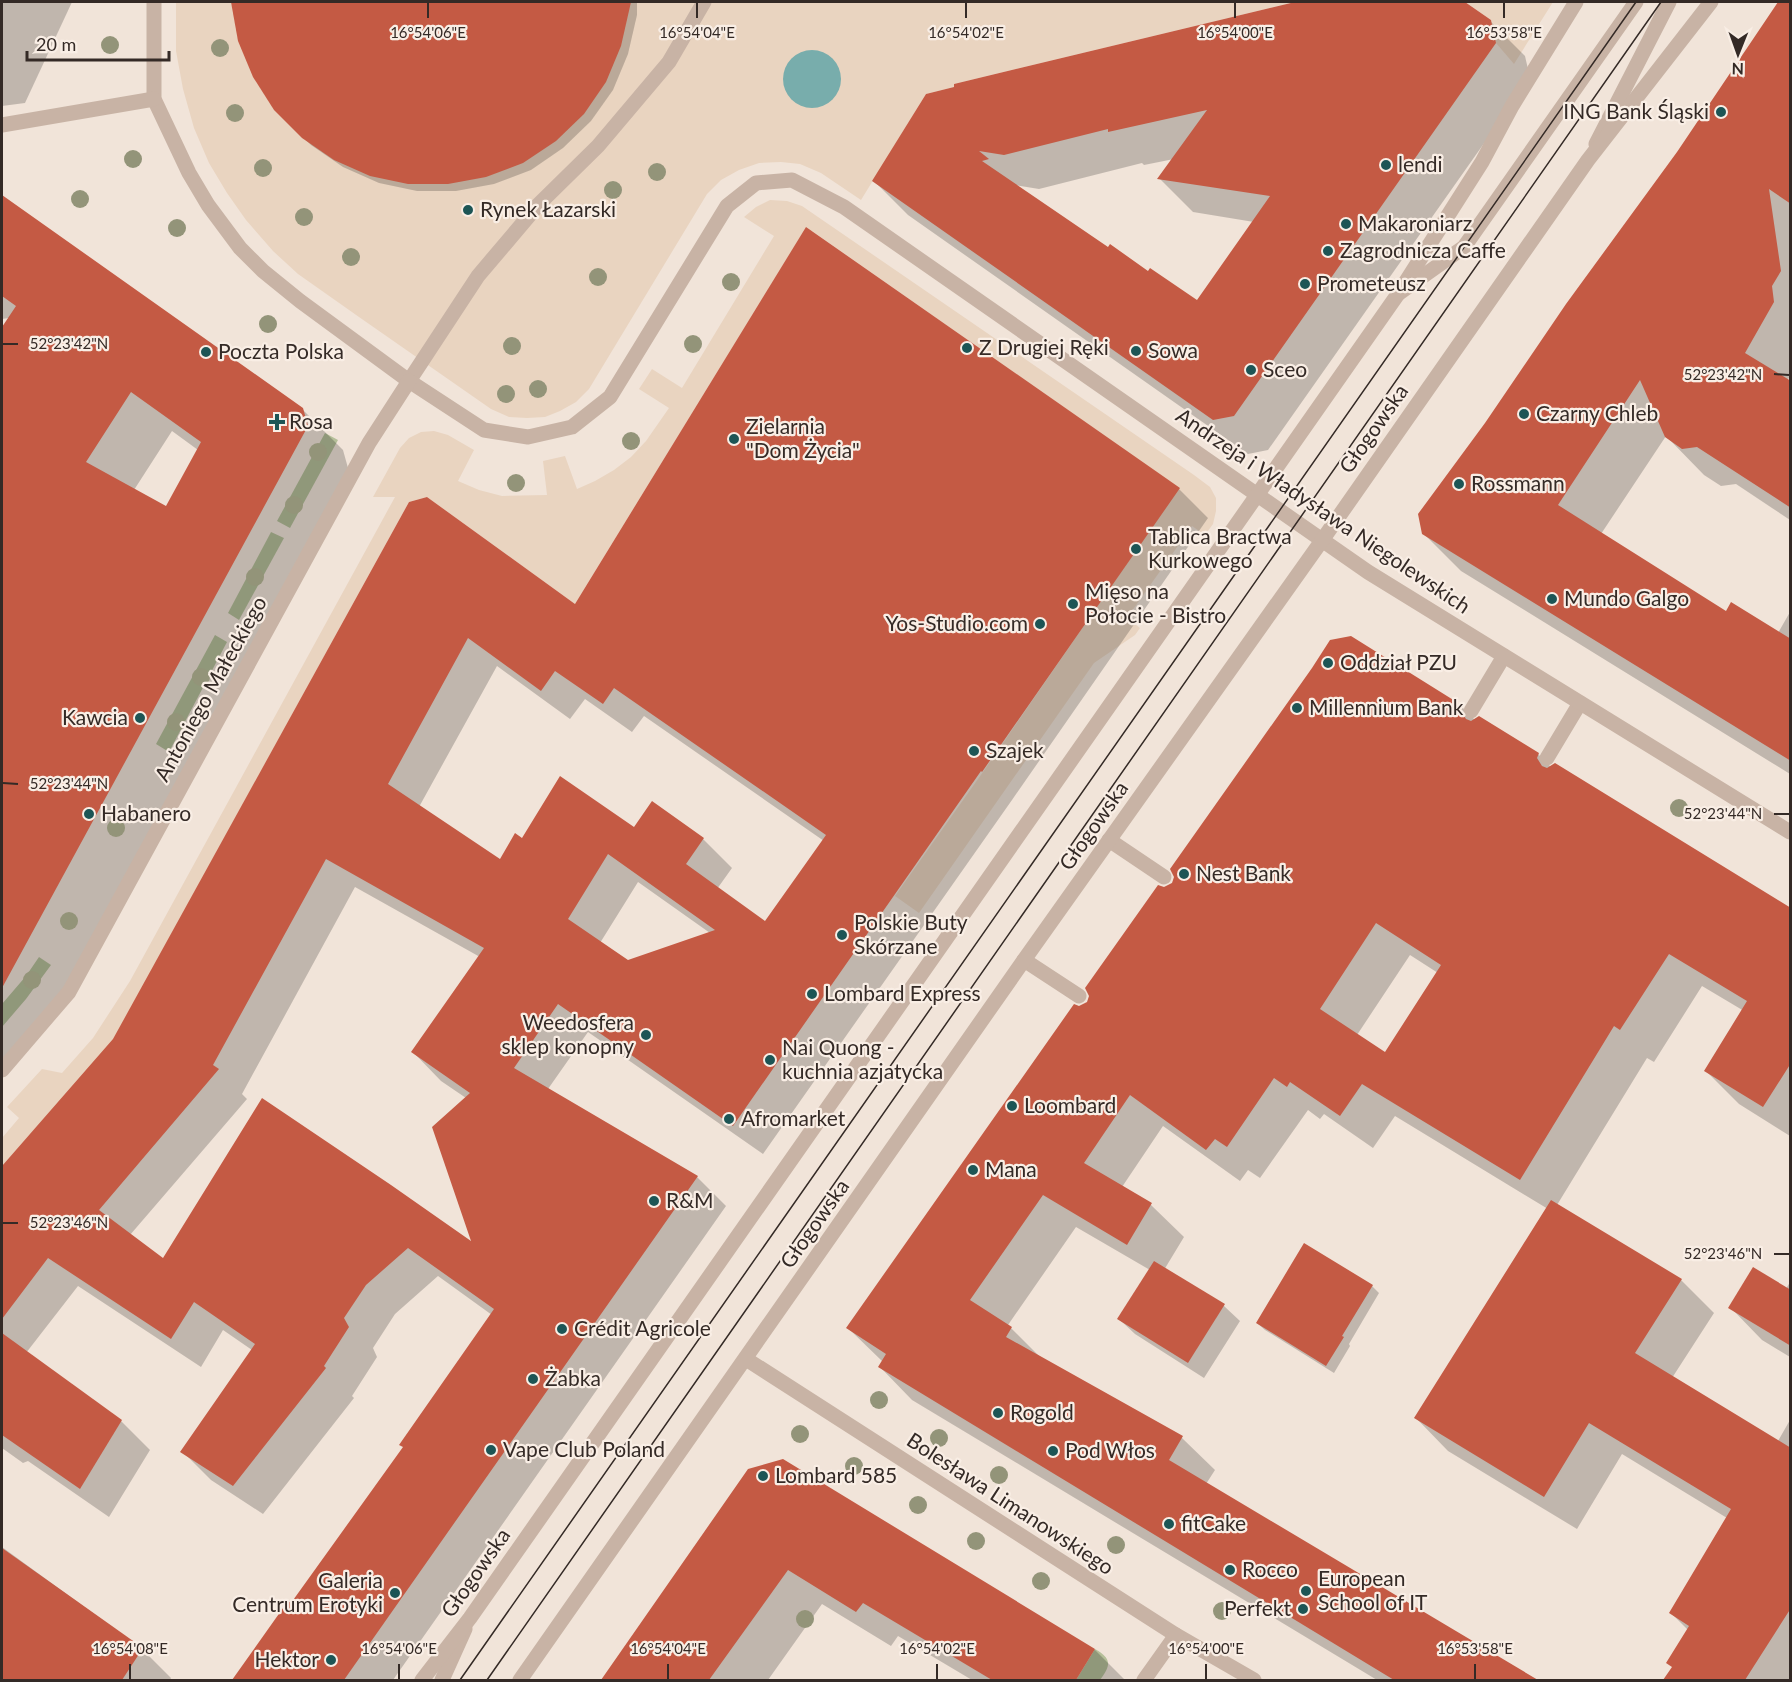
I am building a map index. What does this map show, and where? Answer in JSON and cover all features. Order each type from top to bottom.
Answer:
[{"type":"street","points":[[154,2],[154,99],[189,173],[208,205],[240,248],[264,271],[300,301],[409,381],[478,276],[539,204],[598,146],[669,62],[704,2]]},
{"type":"street","name":"Głogowska","points":[[422,1680],[470,1618],[1398,294],[1482,162],[1512,106],[1576,2]]},
{"type":"street","points":[[1398,294],[1464,247],[1636,2]]},
{"type":"street","points":[[1588,160],[1669,2]]},
{"type":"street","name":"Głogowska","points":[[520,1680],[1588,160],[1711,2]]},
{"type":"street","points":[[2,125],[154,99]]},
{"type":"street","name":"Andrzeja i Władysława Niegolewskich","points":[[409,381],[484,429],[528,437],[572,427],[610,397],[728,206],[756,183],[792,180],[844,207],[1368,572],[1791,832]]},
{"type":"street","name":"Antoniego Małeckiego","points":[[2,1070],[69,992],[369,443],[409,381]]},
{"type":"street","points":[[1471,711],[1504,656]]},
{"type":"street","points":[[1547,758],[1580,703]]},
{"type":"street","points":[[1109,840],[1164,878]]},
{"type":"street","points":[[1024,960],[1079,996]]},
{"type":"street","name":"Bolesława Limanowskiego","points":[[746,1359],[1176,1635],[1254,1680]]},
{"type":"street","points":[[441,1680],[470,1618]]},
{"type":"street","points":[[1144,1680],[1176,1635]]},
{"type":"green space","points":[[325,433],[338,440],[290,528],[277,521]]},
{"type":"green space","points":[[271,532],[284,538],[239,620],[228,613]]},
{"type":"green space","points":[[215,635],[227,642],[169,752],[156,744]]},
{"type":"green space","points":[[39,957],[51,965],[2,1027],[2,1004]]},
{"type":"green space","points":[[1095,1649],[1107,1659],[1108,1666],[1104,1675],[1100,1680],[1076,1680]]},
{"type":"shaded area","name":"Rynek Łazarski","points":[[176,2],[1295,2],[954,84],[954,87],[926,94],[861,200],[821,173],[800,164],[759,163],[739,170],[721,180],[707,194],[589,389],[576,402],[560,411],[545,417],[527,418],[509,417],[491,409],[359,317],[298,274],[273,251],[246,220],[209,163],[194,128],[183,89],[176,51]]},
{"type":"shaded area","points":[[1465,2],[1553,2],[1514,64],[1496,43],[1491,20]]},
{"type":"shaded area","points":[[770,200],[787,201],[802,206],[1194,475],[1210,487],[1216,498],[1213,524],[1205,535],[1192,526],[1127,618],[1140,628],[1135,635],[1094,663],[919,913],[895,896],[1179,488],[812,231],[802,234],[575,604],[427,497],[409,502],[112,1042],[2,1166],[2,1138],[19,1118],[7,1107],[42,1069],[62,1073],[93,1038],[130,981],[395,497],[373,497],[400,448],[409,438],[421,432],[434,431],[448,435],[474,450],[458,481],[502,496],[547,495],[543,461],[565,456],[577,489],[614,470],[646,441],[669,408],[639,389],[652,369],[682,388],[774,236],[744,217],[756,207]]},
{"type":"water","points":[[812,50],[823,52],[833,58],[839,68],[841,79],[839,90],[833,100],[823,106],[812,108],[801,106],[791,100],[785,90],[783,79],[785,68],[791,58],[801,52]]},
{"type":"building","points":[[231,2],[631,2],[621,46],[606,82],[584,114],[556,141],[523,163],[486,177],[448,184],[408,184],[370,176],[334,160],[302,138],[274,110],[253,77],[238,41]]},
{"type":"building","points":[[1295,2],[1465,2],[1491,20],[1496,43],[1234,416],[1213,420],[872,181],[926,94],[954,87],[954,84]],"holes":[[[1207,110],[1157,179],[1270,196],[1197,300],[1150,268],[1148,271],[1110,244],[1108,247],[982,161],[989,159],[979,151],[1004,155],[1108,129],[1108,132]]]},
{"type":"building","points":[[1778,2],[1791,2],[1791,204],[1769,189],[1781,271],[1772,286],[1774,302],[1745,353],[1791,381],[1791,508],[1697,447],[1682,449],[1665,437],[1640,380],[1558,505],[1726,611],[1731,602],[1791,639],[1791,761],[1422,534],[1418,514],[1485,423],[1566,304],[1677,152]]},
{"type":"building","points":[[2,195],[303,408],[308,426],[2,988],[2,327],[16,306],[2,296]],"holes":[[[131,392],[201,442],[166,506],[86,462]]]},
{"type":"building","points":[[806,227],[1180,488],[733,1126],[558,1004],[514,1068],[698,1176],[344,1680],[232,1680],[288,1601],[291,1603],[403,1447],[399,1445],[494,1309],[408,1248],[366,1285],[344,1318],[349,1327],[324,1366],[326,1368],[233,1486],[180,1452],[255,1344],[194,1302],[171,1339],[48,1258],[2,1319],[2,1166],[113,1039],[409,502],[427,497],[575,604]],"holes":[[[468,638],[541,691],[555,671],[603,704],[614,688],[826,835],[765,921],[686,864],[704,838],[652,801],[634,827],[560,776],[522,838],[515,833],[500,859],[388,784]],[[608,854],[715,930],[628,960],[568,919]],[[326,859],[484,948],[411,1052],[470,1093],[432,1127],[471,1241],[262,1098],[163,1258],[99,1210],[219,1069],[213,1065]]]},
{"type":"building","points":[[1351,636],[1463,706],[1461,711],[1466,719],[1471,721],[1479,716],[1539,753],[1537,758],[1542,766],[1547,768],[1555,763],[1791,908],[1791,1063],[1763,1107],[1704,1071],[1747,1001],[1669,954],[1620,1030],[1614,1026],[1520,1180],[1362,1084],[1340,1116],[1290,1082],[1287,1087],[1274,1078],[1227,1147],[1215,1139],[1206,1150],[1130,1095],[1084,1163],[1152,1203],[1127,1245],[1043,1195],[970,1300],[1012,1327],[1006,1337],[1183,1436],[1169,1460],[1538,1680],[1394,1680],[878,1367],[886,1354],[846,1328],[1074,1004],[1079,1006],[1087,1002],[1089,996],[1085,988],[1158,885],[1164,887],[1172,883],[1174,877],[1170,869],[1330,640]],"holes":[[[1376,923],[1441,965],[1385,1052],[1320,1009]]]},
{"type":"building","points":[[1551,1200],[1682,1279],[1635,1353],[1791,1448],[1791,1608],[1745,1680],[1663,1680],[1672,1667],[1666,1663],[1689,1626],[1669,1613],[1731,1509],[1589,1423],[1544,1497],[1414,1418]]},
{"type":"building","points":[[1304,1243],[1373,1285],[1326,1366],[1256,1323]]},
{"type":"building","points":[[1154,1261],[1225,1304],[1188,1363],[1117,1319]]},
{"type":"building","points":[[1753,1267],[1791,1290],[1791,1346],[1728,1308]]},
{"type":"building","points":[[2,1333],[122,1420],[80,1489],[2,1435]]},
{"type":"building","points":[[783,1459],[1095,1649],[1076,1680],[992,1680],[863,1603],[856,1612],[788,1570],[709,1680],[601,1680],[748,1469]]},
{"type":"building","points":[[2,1548],[143,1648],[122,1680],[2,1680]]},
{"type":"tram line","points":[[460,1680],[1636,2]]},
{"type":"tram line","points":[[487,1680],[1661,2]]},
{"type":"place","name":"ING Bank Śląski","points":[[1721,112]]},
{"type":"place","name":"lendi","points":[[1386,165]]},
{"type":"place","name":"Rynek Łazarski","points":[[468,210]]},
{"type":"place","name":"Makaroniarz","points":[[1346,224]]},
{"type":"place","name":"Zagrodnicza Caffe","points":[[1328,251]]},
{"type":"place","name":"Prometeusz","points":[[1305,284]]},
{"type":"place","name":"Z Drugiej Ręki","points":[[967,348]]},
{"type":"place","name":"Sowa","points":[[1136,351]]},
{"type":"place","name":"Poczta Polska","points":[[206,352]]},
{"type":"place","name":"Sceo","points":[[1251,370]]},
{"type":"place","name":"Czarny Chleb","points":[[1524,414]]},
{"type":"place","name":"Rosa","points":[[277,422]]},
{"type":"place","name":"Zielarnia \"Dom Życia\"","points":[[734,439]]},
{"type":"place","name":"Rossmann","points":[[1459,484]]},
{"type":"place","name":"Tablica Bractwa Kurkowego","points":[[1136,549]]},
{"type":"place","name":"Mundo Galgo","points":[[1552,599]]},
{"type":"place","name":"Mięso na Połocie - Bistro","points":[[1073,604]]},
{"type":"place","name":"Yos-Studio.com","points":[[1040,624]]},
{"type":"place","name":"Oddział PZU","points":[[1328,663]]},
{"type":"place","name":"Millennium Bank","points":[[1297,708]]},
{"type":"place","name":"Kawcia","points":[[140,718]]},
{"type":"place","name":"Szajek","points":[[974,751]]},
{"type":"place","name":"Habanero","points":[[89,814]]},
{"type":"place","name":"Nest Bank","points":[[1184,874]]},
{"type":"place","name":"Polskie Buty Skórzane","points":[[842,935]]},
{"type":"place","name":"Lombard Express","points":[[812,994]]},
{"type":"place","name":"Weedosfera sklep konopny","points":[[646,1035]]},
{"type":"place","name":"Nai Quong - kuchnia azjatycka","points":[[770,1060]]},
{"type":"place","name":"Loombard","points":[[1012,1106]]},
{"type":"place","name":"Afromarket","points":[[729,1119]]},
{"type":"place","name":"Mana","points":[[973,1170]]},
{"type":"place","name":"R&M","points":[[654,1201]]},
{"type":"place","name":"Crédit Agricole","points":[[562,1329]]},
{"type":"place","name":"Żabka","points":[[533,1379]]},
{"type":"place","name":"Rogold","points":[[998,1413]]},
{"type":"place","name":"Vape Club Poland","points":[[491,1450]]},
{"type":"place","name":"Pod Włos","points":[[1053,1451]]},
{"type":"place","name":"Lombard 585","points":[[763,1476]]},
{"type":"place","name":"fitCake","points":[[1169,1524]]},
{"type":"place","name":"Rocco","points":[[1230,1570]]},
{"type":"place","name":"European School of IT","points":[[1306,1591]]},
{"type":"place","name":"Galeria Centrum Erotyki","points":[[395,1593]]},
{"type":"place","name":"Perfekt","points":[[1303,1609]]},
{"type":"place","name":"Hektor","points":[[331,1660]]}]
